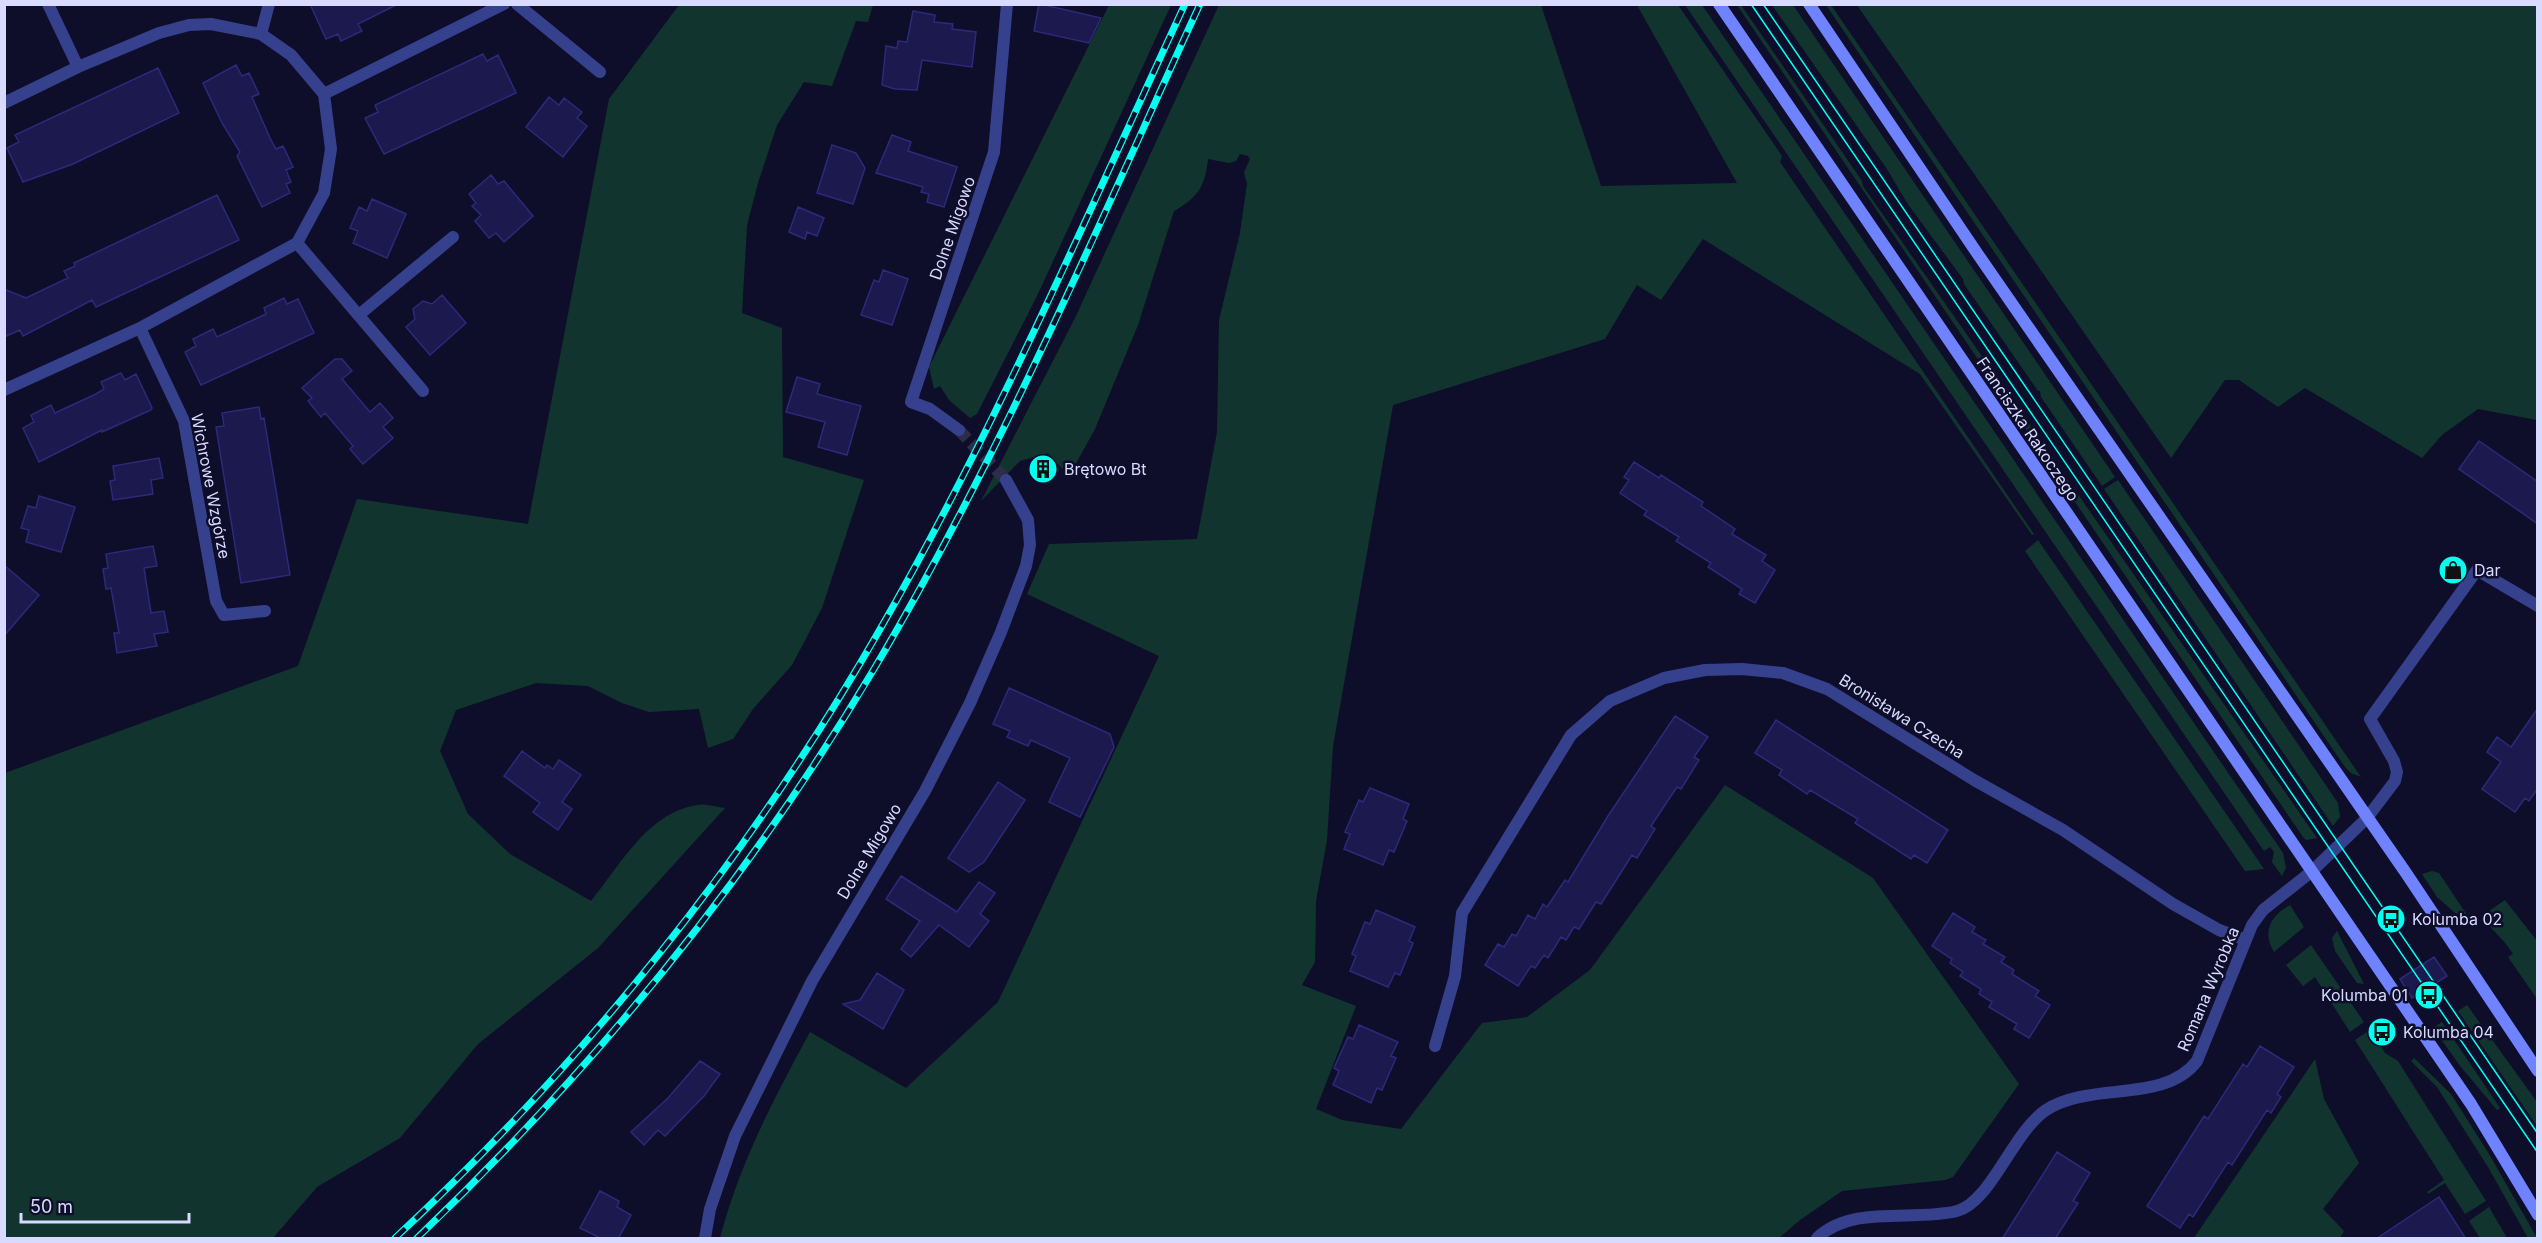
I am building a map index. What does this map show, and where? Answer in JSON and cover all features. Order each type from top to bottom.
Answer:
[{"type":"main road","name":"Franciszka Rakoczego","points":[[1719,4],[2471,1104],[2538,1215]]},
{"type":"main road","points":[[1809,4],[2538,1071]]},
{"type":"street","points":[[48,4],[78,67]]},
{"type":"street","points":[[261,34],[269,4]]},
{"type":"street","points":[[324,94],[504,4]]},
{"type":"street","points":[[517,4],[600,72]]},
{"type":"street","name":"Dolne Migowo","points":[[959,430],[930,409],[911,402],[994,152],[1007,4]]},
{"type":"street","points":[[4,103],[78,67],[159,33],[189,25],[212,24],[261,34],[291,55],[324,94],[331,149],[330,172],[324,193],[297,243],[140,328],[4,390]]},
{"type":"street","points":[[360,314],[453,237]]},
{"type":"street","points":[[297,243],[360,314],[423,391]]},
{"type":"street","name":"Wichrowe Wzgórze","points":[[140,328],[184,421],[216,601],[224,615],[265,611]]},
{"type":"street","name":"Dolne Migowo","points":[[705,1239],[710,1209],[735,1136],[812,981],[925,791],[970,702],[1001,632],[1026,566],[1030,545],[1028,520],[1006,480]]},
{"type":"street","points":[[2311,872],[2367,818],[2395,781],[2397,772],[2388,747],[2370,719],[2477,570],[2538,606]]},
{"type":"street","name":"Bronisława Czecha","points":[[1435,1046],[1455,976],[1462,913],[1571,735],[1610,701],[1664,678],[1705,670],[1742,669],[1783,673],[1827,689],[1974,780],[2063,830],[2172,904],[2219,930],[2246,940]]},
{"type":"street","name":"Romana Wyrobka","points":[[1817,1239],[1837,1225],[1856,1219],[1958,1211],[1981,1194],[2030,1123],[2047,1110],[2070,1099],[2171,1082],[2181,1077],[2197,1061],[2246,940],[2263,910],[2311,872]]},
{"type":"green space","points":[[679,5],[873,5],[868,22],[856,21],[832,86],[804,82],[777,125],[747,225],[742,313],[782,328],[783,457],[864,480],[822,608],[792,665],[753,709],[733,739],[708,748],[699,709],[649,712],[622,703],[588,686],[536,683],[456,710],[440,751],[468,814],[510,854],[591,901],[636,843],[663,818],[697,805],[725,808],[598,948],[478,1044],[400,1138],[317,1187],[273,1238],[5,1238],[5,773],[298,666],[357,499],[528,524],[609,99]]},
{"type":"green space","points":[[1109,5],[1171,5],[1037,296],[977,414],[970,418],[949,400],[940,386],[934,389],[929,367]]},
{"type":"green space","points":[[1219,5],[1541,5],[1601,186],[1737,183],[1637,5],[1678,5],[1782,156],[1780,162],[2034,534],[2032,535],[1920,374],[1703,239],[1661,300],[1637,285],[1605,339],[1393,405],[1333,746],[1327,840],[1316,901],[1315,962],[1302,985],[1356,1006],[1316,1109],[1342,1120],[1401,1129],[1482,1023],[1527,1017],[1590,970],[1725,785],[1873,878],[2019,1084],[1953,1177],[1945,1180],[1842,1191],[1800,1220],[1779,1238],[720,1238],[747,1158],[810,1032],[906,1088],[998,1002],[1159,656],[1027,594],[1049,544],[1197,539],[1217,432],[1219,320],[1240,233],[1247,184],[1244,172],[1250,159],[1248,156],[1240,154],[1236,161],[1229,163],[1208,159],[1205,177],[1199,190],[1195,196],[1174,211],[1138,325],[1095,429],[1069,476],[1048,453],[1020,461],[981,501],[1075,318]]},
{"type":"green space","points":[[1685,5],[1702,5],[2283,853],[2286,868],[2282,876],[2272,862],[2274,852],[2270,847],[2264,851]]},
{"type":"green space","points":[[1737,5],[1741,5],[1862,181],[1863,186],[2016,405],[2017,411],[2020,411],[2317,838],[2306,840],[2303,837]]},
{"type":"green space","points":[[1772,5],[1793,5],[2115,477],[2102,486],[2041,397],[2040,391],[1964,284],[1963,279],[1907,203],[1887,169]]},
{"type":"green space","points":[[1826,5],[1831,5],[2361,777],[2351,773],[2345,767]]},
{"type":"green space","points":[[1857,5],[2537,5],[2537,420],[2478,409],[2442,435],[2422,458],[2305,388],[2278,407],[2239,380],[2225,380],[2171,458]]},
{"type":"green space","points":[[2118,480],[2338,803],[2340,817],[2333,826],[2104,489]]},
{"type":"green space","points":[[2038,540],[2264,869],[2245,871],[2025,551]]},
{"type":"green space","points":[[2432,871],[2439,873],[2467,915],[2462,919],[2437,897],[2422,874]]},
{"type":"green space","points":[[2505,900],[2537,941],[2537,999],[2508,957],[2513,954],[2482,916]]},
{"type":"green space","points":[[2290,905],[2304,927],[2274,952],[2270,945],[2270,925],[2277,914]]},
{"type":"green space","points":[[2337,931],[2364,984],[2357,983],[2335,951],[2332,938]]},
{"type":"green space","points":[[2311,945],[2364,1022],[2350,1032],[2315,977],[2303,986],[2286,965]]},
{"type":"green space","points":[[2467,1005],[2537,1102],[2537,1126],[2458,1011]]},
{"type":"green space","points":[[2442,1022],[2500,1108],[2497,1110],[2461,1067],[2433,1028]]},
{"type":"green space","points":[[2370,1030],[2385,1053],[2398,1061],[2486,1201],[2465,1214],[2445,1183],[2428,1194],[2427,1192],[2444,1180],[2355,1040]]},
{"type":"green space","points":[[2414,1058],[2451,1094],[2489,1154],[2537,1238],[2528,1238],[2488,1167],[2437,1087],[2411,1061]]},
{"type":"green space","points":[[2315,1059],[2324,1099],[2359,1163],[2323,1209],[2344,1231],[2340,1238],[2194,1238]]},
{"type":"green space","points":[[2489,1207],[2507,1238],[2480,1238],[2469,1221]]},
{"type":"building","points":[[310,4],[398,4],[358,24],[362,31],[341,41],[338,34],[326,39]]},
{"type":"building","points":[[1039,4],[1101,18],[1089,43],[1034,31]]},
{"type":"building","points":[[913,11],[935,15],[934,22],[953,24],[952,29],[976,32],[972,67],[922,60],[917,90],[895,89],[882,85],[886,46],[897,48],[898,41],[907,42]]},
{"type":"building","points":[[483,54],[487,61],[498,55],[516,93],[384,154],[365,118],[378,112],[375,105]]},
{"type":"building","points":[[236,65],[242,76],[249,73],[259,94],[252,97],[270,138],[276,149],[283,146],[293,167],[286,170],[291,182],[286,184],[290,193],[262,207],[237,156],[240,152],[222,123],[203,83]]},
{"type":"building","points":[[158,68],[179,113],[73,164],[23,182],[7,148],[19,142],[15,135]]},
{"type":"building","points":[[549,97],[559,105],[564,98],[582,112],[577,118],[587,126],[563,157],[526,127]]},
{"type":"building","points":[[892,135],[911,142],[908,151],[957,167],[944,207],[927,202],[929,194],[921,192],[923,187],[876,173]]},
{"type":"building","points":[[832,145],[856,153],[865,168],[853,204],[817,193]]},
{"type":"building","points":[[491,175],[498,184],[504,181],[533,216],[504,242],[496,233],[489,238],[475,221],[481,215],[472,206],[476,203],[469,194]]},
{"type":"building","points":[[217,195],[239,240],[96,307],[92,300],[23,336],[20,330],[4,337],[4,289],[26,298],[68,278],[64,271],[75,266],[74,263]]},
{"type":"building","points":[[372,199],[406,214],[387,258],[353,243],[358,231],[350,228],[359,207],[367,211]]},
{"type":"building","points":[[798,207],[824,218],[817,236],[807,232],[805,239],[789,232]]},
{"type":"building","points":[[883,270],[908,279],[892,325],[861,315],[874,280],[879,282]]},
{"type":"building","points":[[442,295],[466,323],[430,355],[406,327],[415,319],[413,309],[423,301],[432,304]]},
{"type":"building","points":[[284,298],[287,304],[298,299],[314,333],[201,385],[185,352],[196,346],[193,339],[213,329],[217,337],[266,314],[264,308]]},
{"type":"building","points":[[335,359],[342,359],[352,371],[342,379],[370,412],[380,403],[393,418],[383,427],[393,438],[363,464],[350,449],[353,446],[325,413],[321,417],[308,401],[312,398],[302,388]]},
{"type":"building","points":[[121,373],[125,380],[136,374],[151,410],[102,432],[102,430],[39,462],[23,428],[34,422],[31,415],[51,405],[55,413],[96,394],[104,389],[101,382]]},
{"type":"building","points":[[797,377],[820,384],[817,394],[861,406],[847,455],[818,447],[825,422],[786,412]]},
{"type":"building","points":[[259,407],[261,419],[264,418],[290,575],[241,583],[216,427],[224,426],[222,413]]},
{"type":"building","points":[[2479,441],[2538,482],[2538,524],[2459,469]]},
{"type":"building","points":[[159,458],[163,478],[151,480],[153,494],[113,500],[110,481],[115,480],[113,466]]},
{"type":"building","points":[[1634,462],[1659,478],[1661,475],[1703,502],[1701,506],[1735,529],[1732,534],[1766,555],[1762,561],[1775,570],[1755,603],[1739,594],[1742,589],[1708,567],[1711,563],[1676,541],[1679,537],[1644,515],[1647,511],[1620,493],[1629,480],[1624,477]]},
{"type":"building","points":[[39,496],[75,507],[61,552],[26,542],[29,530],[21,528],[28,506],[36,508]]},
{"type":"building","points":[[153,546],[157,566],[144,568],[151,613],[164,611],[168,632],[154,634],[157,646],[117,653],[114,633],[119,633],[111,588],[106,589],[103,569],[108,568],[106,554]]},
{"type":"building","points":[[4,565],[39,595],[4,636]]},
{"type":"building","points":[[1009,688],[1110,734],[1114,747],[1080,817],[1049,802],[1070,758],[1031,740],[1028,746],[1007,737],[1010,731],[993,724]]},
{"type":"building","points":[[2538,708],[2538,788],[2529,801],[2525,798],[2515,812],[2482,789],[2501,762],[2487,752],[2497,737],[2511,747]]},
{"type":"building","points":[[1675,716],[1708,737],[1694,757],[1699,760],[1681,789],[1677,787],[1651,826],[1655,829],[1637,858],[1632,855],[1601,904],[1596,902],[1579,929],[1574,927],[1566,940],[1561,937],[1548,958],[1544,955],[1535,968],[1531,966],[1518,986],[1485,965],[1498,944],[1504,947],[1512,934],[1516,936],[1528,915],[1535,919],[1543,904],[1547,907],[1565,880],[1568,882],[1608,816]]},
{"type":"building","points":[[1776,720],[1948,830],[1927,863],[1914,855],[1911,859],[1855,823],[1858,819],[1810,790],[1807,794],[1779,775],[1782,770],[1755,753]]},
{"type":"building","points":[[522,751],[545,768],[547,765],[553,769],[559,760],[581,775],[562,802],[572,809],[558,830],[533,812],[540,803],[504,776]]},
{"type":"building","points":[[998,782],[1025,800],[984,862],[969,872],[948,858]]},
{"type":"building","points":[[1370,788],[1409,804],[1403,819],[1407,821],[1394,852],[1389,850],[1383,865],[1344,849],[1350,834],[1345,832],[1359,800],[1363,802]]},
{"type":"building","points":[[901,876],[957,912],[979,882],[995,893],[980,914],[989,921],[969,947],[939,925],[911,957],[901,949],[920,921],[886,899]]},
{"type":"building","points":[[1376,910],[1415,927],[1409,941],[1413,943],[1400,975],[1395,973],[1388,987],[1350,971],[1356,956],[1352,954],[1365,922],[1370,924]]},
{"type":"building","points":[[1953,913],[1975,927],[1972,932],[1986,940],[1983,944],[2005,957],[2001,962],[2014,970],[2012,974],[2039,991],[2035,996],[2050,1005],[2029,1038],[2014,1029],[2017,1024],[1989,1007],[1992,1002],[1979,994],[1981,989],[1960,976],[1963,972],[1950,963],[1952,959],[1932,946]]},
{"type":"building","points":[[2434,957],[2447,976],[2412,998],[2400,979]]},
{"type":"building","points":[[877,973],[904,990],[883,1029],[843,1004],[860,1000]]},
{"type":"building","points":[[1359,1025],[1398,1042],[1391,1056],[1396,1058],[1382,1090],[1377,1088],[1371,1103],[1333,1085],[1339,1071],[1334,1068],[1348,1037],[1353,1039]]},
{"type":"building","points":[[2260,1046],[2294,1067],[2277,1094],[2281,1097],[2271,1113],[2267,1110],[2232,1165],[2228,1162],[2193,1217],[2189,1214],[2180,1228],[2147,1206],[2204,1116],[2208,1119],[2243,1064],[2247,1067]]},
{"type":"building","points":[[700,1061],[720,1074],[704,1096],[665,1136],[658,1130],[644,1145],[631,1132],[668,1098]]},
{"type":"building","points":[[2057,1152],[2090,1173],[2073,1201],[2078,1203],[2055,1239],[2002,1239]]},
{"type":"building","points":[[600,1191],[619,1201],[617,1207],[631,1215],[618,1239],[602,1239],[580,1228]]},
{"type":"building","points":[[2439,1197],[2466,1239],[2376,1239]]},
{"type":"tunnel","points":[[959,430],[1006,480]]},
{"type":"tram line","points":[[1751,4],[2538,1153]]},
{"type":"tram line","points":[[1763,4],[2538,1134]]},
{"type":"railway","points":[[395,1238],[533,1101],[598,1028],[719,876],[776,796],[829,714],[879,631],[962,478],[1039,321],[1185,4]]},
{"type":"railway","points":[[417,1238],[546,1107],[665,969],[775,823],[826,747],[874,669],[964,507],[1046,341],[1200,4]]},
{"type":"place","name":"Brętowo Bt","points":[[1043,469]]},
{"type":"place","name":"Dar","points":[[2453,570]]},
{"type":"place","name":"Kolumba 02","points":[[2391,919]]},
{"type":"place","name":"Kolumba 01","points":[[2429,995]]},
{"type":"place","name":"Kolumba 04","points":[[2382,1032]]}]
